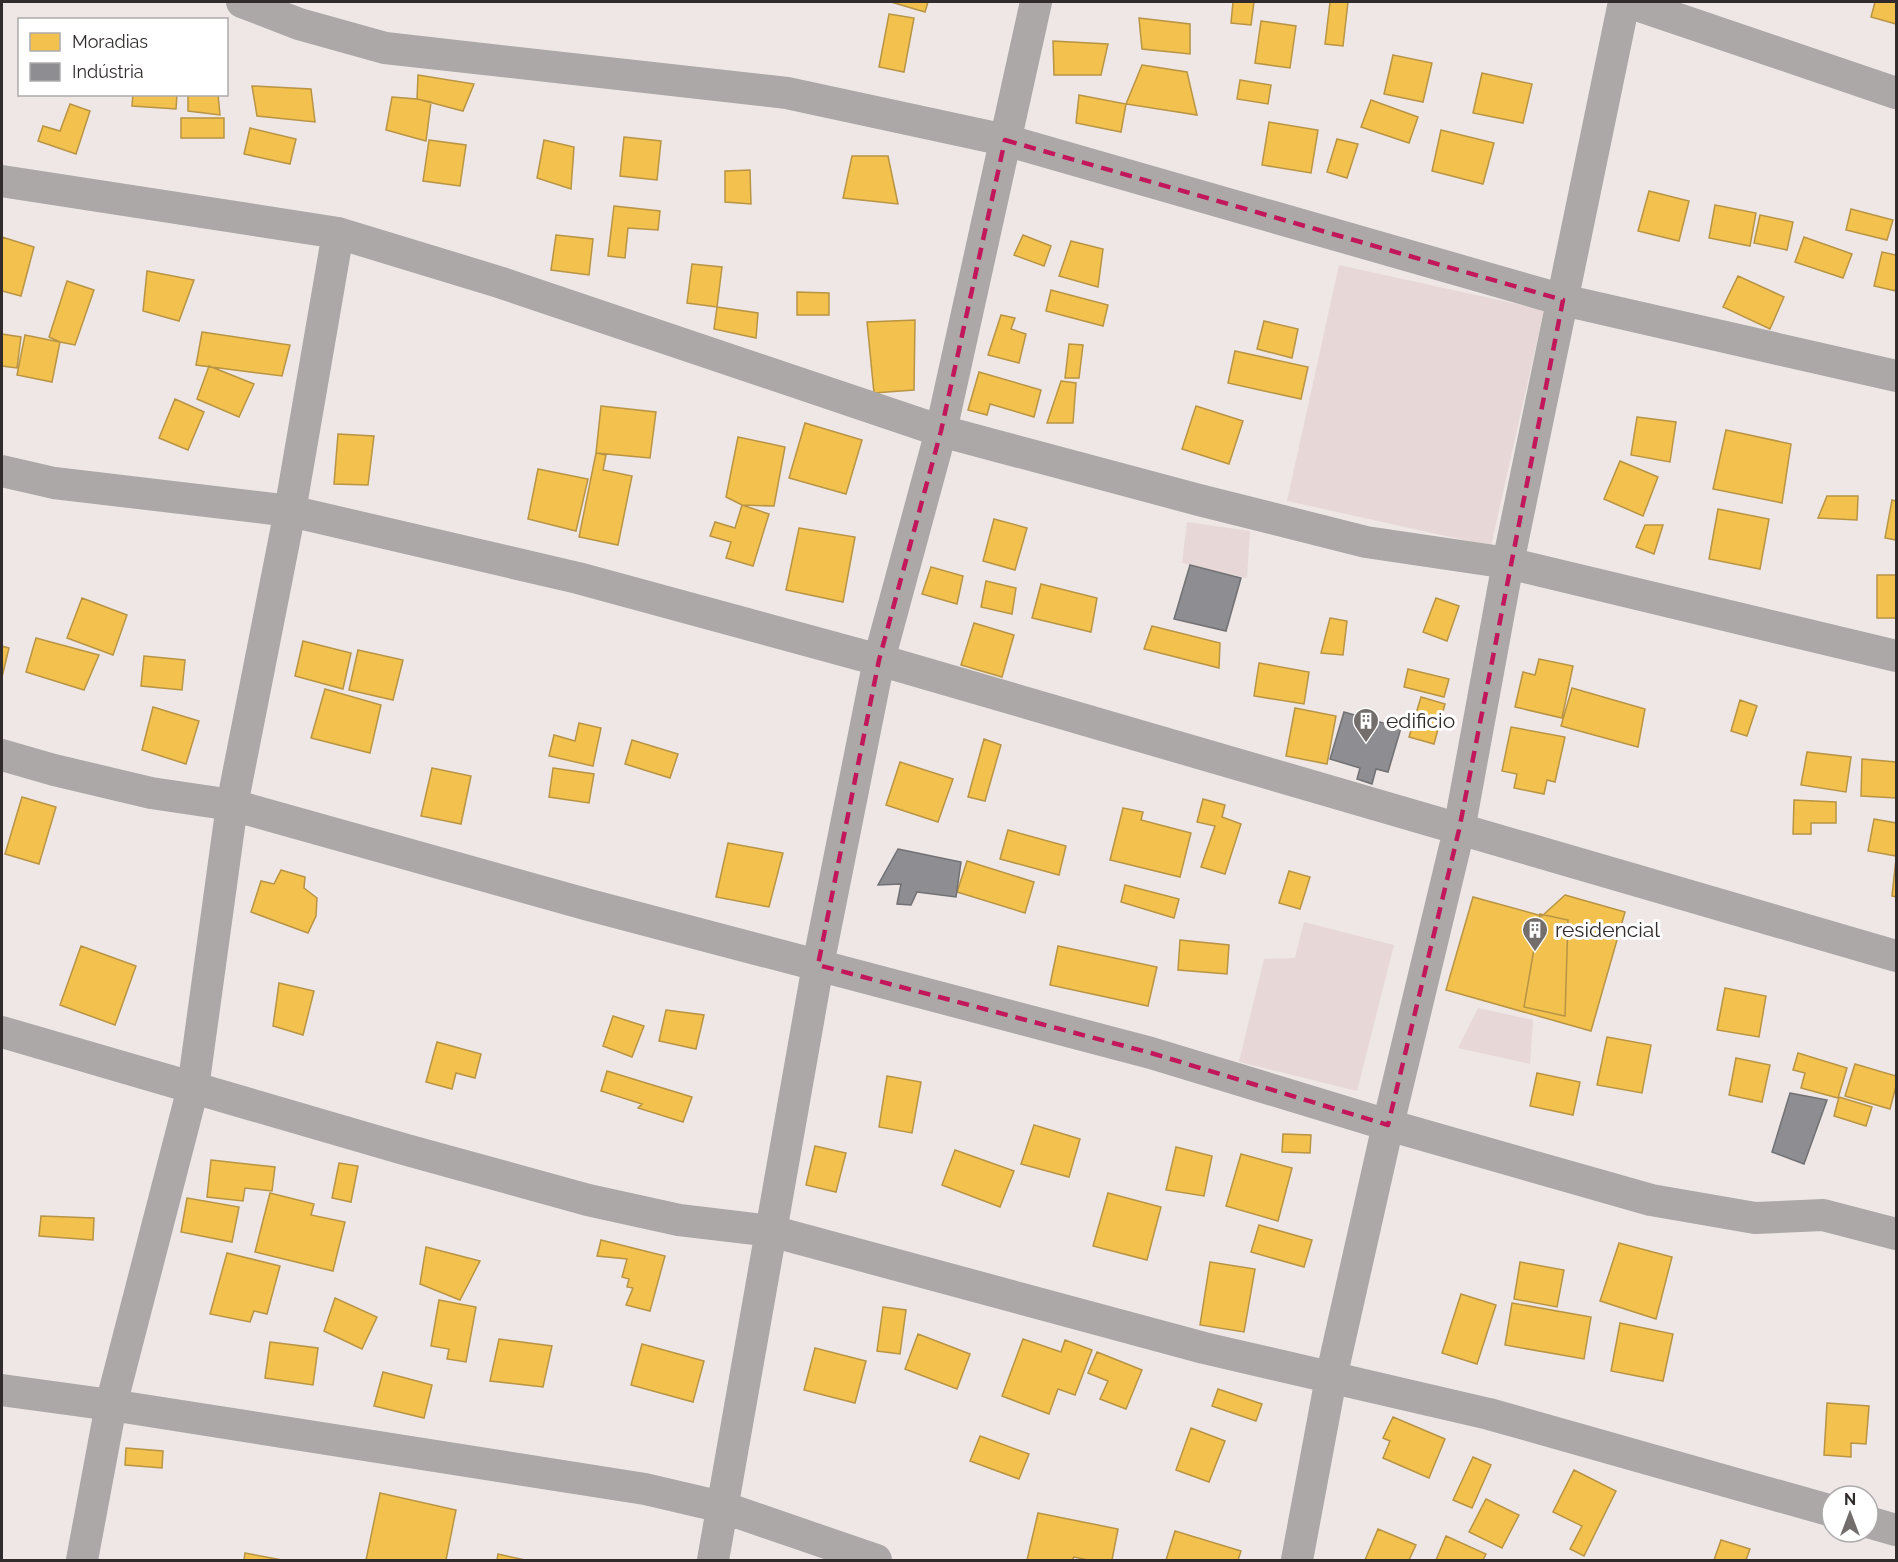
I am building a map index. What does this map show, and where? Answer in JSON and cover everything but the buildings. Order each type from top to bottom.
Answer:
[{"type":"street","points":[[242,2],[299,24],[385,48],[787,93],[1005,140],[1563,300],[1896,376]]},
{"type":"street","points":[[713,1560],[818,965],[879,660],[941,431],[1036,2]]},
{"type":"street","points":[[1297,1560],[1331,1378],[1388,1125],[1459,830],[1508,563],[1626,2],[1896,93]]},
{"type":"street","points":[[2,181],[338,233],[502,283],[941,431],[1366,542],[1508,563],[1896,656]]},
{"type":"street","points":[[82,1560],[111,1405],[193,1088],[232,805],[290,511],[338,233]]},
{"type":"street","points":[[2,471],[54,483],[290,511],[578,578],[879,660],[1896,956]]},
{"type":"street","points":[[2,754],[54,770],[151,793],[232,805],[589,905],[1151,1053],[1388,1125],[1651,1200],[1755,1218],[1823,1215],[1896,1234]]},
{"type":"street","points":[[2,1032],[407,1150],[588,1200],[679,1220],[771,1231],[1204,1348],[1500,1417],[1820,1508]]},
{"type":"street","points":[[2,1390],[645,1489],[722,1507],[876,1560]]},
{"type":"street","points":[[1880,1525],[1896,1530]]},
{"type":"highlighted area","points":[[1005,140],[1563,300],[1459,830],[1388,1125],[1151,1053],[818,965],[879,660],[941,431]]},
{"type":"shaded area","points":[[1339,265],[1544,310],[1491,546],[1287,501]]},
{"type":"shaded area","points":[[1187,522],[1250,531],[1247,578],[1182,563]]},
{"type":"shaded area","points":[[1304,922],[1394,945],[1357,1091],[1239,1062],[1264,959],[1295,958]]},
{"type":"shaded area","points":[[1478,1008],[1533,1020],[1530,1064],[1458,1048]]},
{"type":"place","name":"edificio","points":[[1366,744]]},
{"type":"place","name":"residencial","points":[[1535,953]]}]
